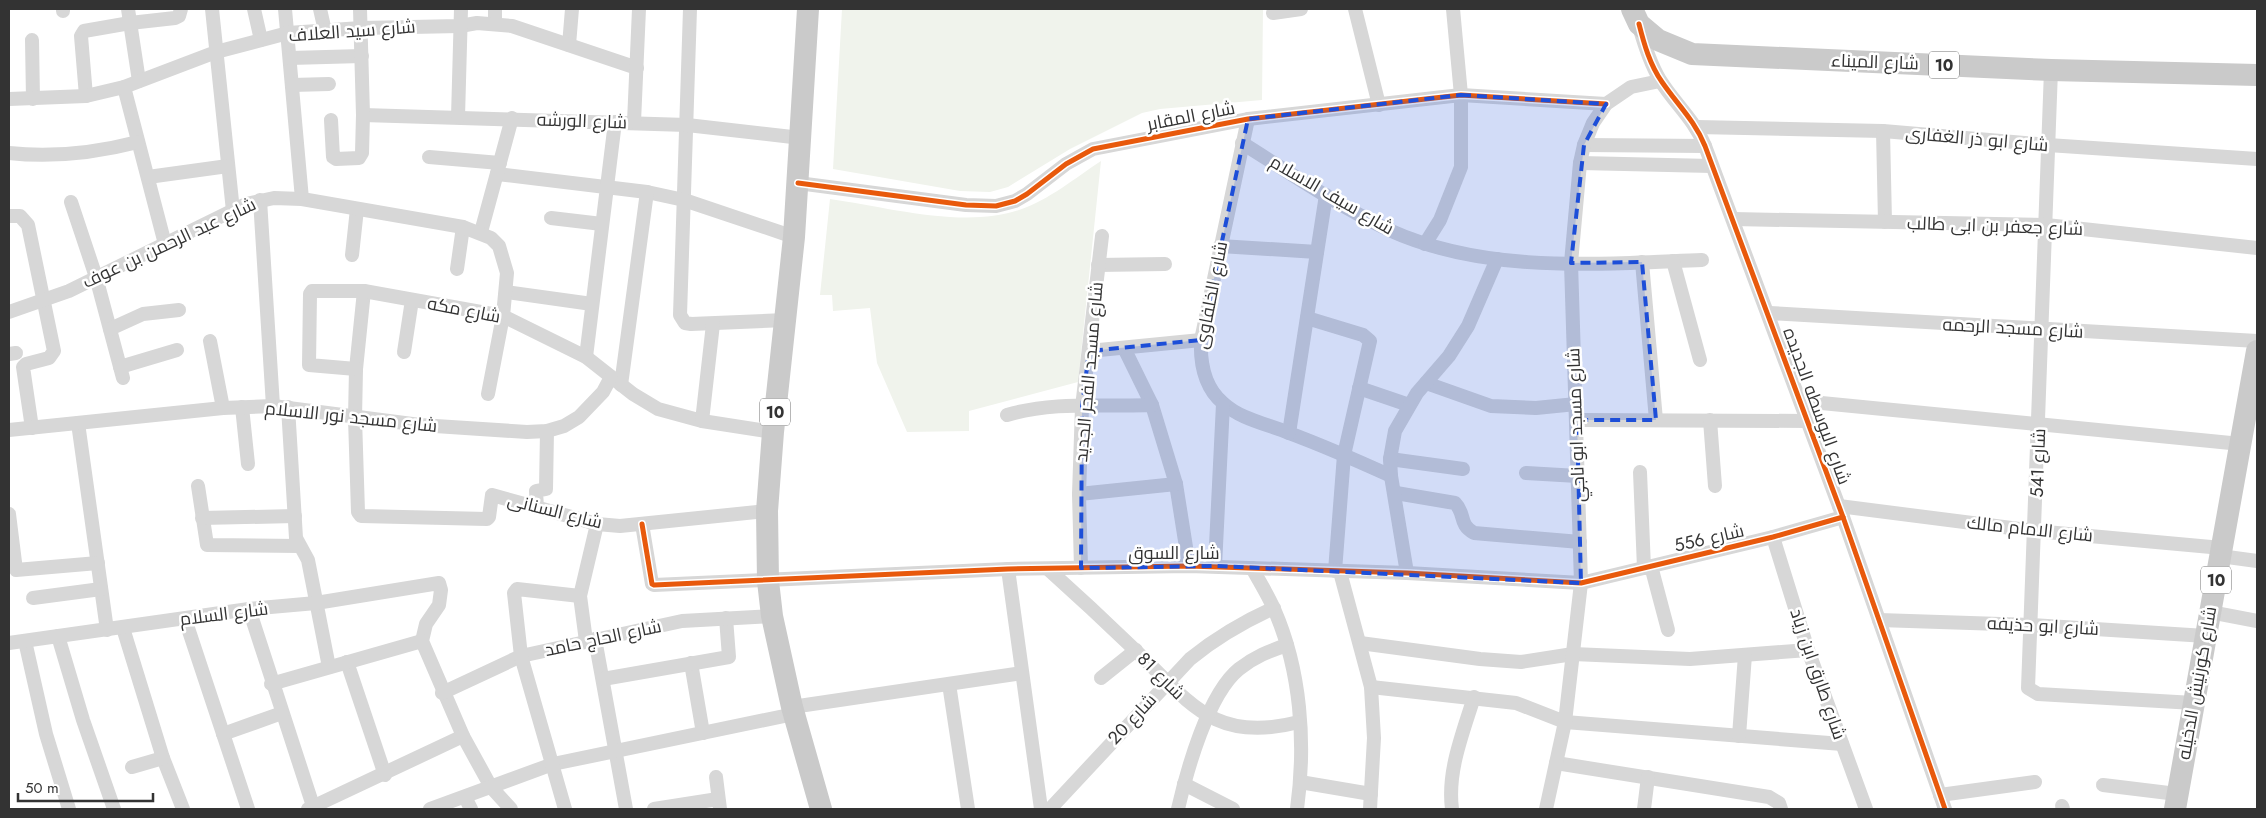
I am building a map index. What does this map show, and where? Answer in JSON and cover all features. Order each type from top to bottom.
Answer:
[{"type":"main road","name":"10","points":[[808,9],[794,237],[773,432],[767,511],[768,581],[772,616],[793,711],[821,809]]},
{"type":"main road","name":"شارع الميناء","points":[[1635,16],[1669,46],[1692,54],[2051,70],[2257,75]]},
{"type":"main road","name":"شارع كورنيش الدخيله","points":[[2176,802],[2221,552],[2247,437],[2257,351]]},
{"type":"street","points":[[86,96],[82,33],[85,30],[129,16],[175,18],[179,16],[181,9]]},
{"type":"street","points":[[212,9],[233,211]]},
{"type":"street","points":[[254,9],[261,40]]},
{"type":"street","points":[[285,9],[302,199]]},
{"type":"street","points":[[320,9],[325,31]]},
{"type":"street","points":[[331,120],[333,156],[336,159],[357,158],[362,153],[363,115],[360,9]]},
{"type":"street","points":[[458,117],[461,9]]},
{"type":"street","points":[[495,9],[495,24]]},
{"type":"street","points":[[569,45],[572,9]]},
{"type":"street","points":[[634,122],[639,9]]},
{"type":"street","points":[[690,9],[680,314],[685,323],[713,324],[785,320]]},
{"type":"street","points":[[1273,13],[1301,9]]},
{"type":"street","points":[[1355,9],[1379,105]]},
{"type":"street","points":[[1425,244],[1452,194],[1461,167],[1461,94],[1453,9]]},
{"type":"street","points":[[129,16],[139,81]]},
{"type":"street","name":"شارع البوسطه الجديده","points":[[1635,16],[1651,62],[1660,81],[1697,127],[1705,146],[1841,511],[1945,809]]},
{"type":"street","name":"شارع سيد العلاف","points":[[9,99],[86,96],[124,87],[216,52],[261,40],[288,34],[362,28],[495,24],[529,31],[637,68]]},
{"type":"street","points":[[32,40],[33,99]]},
{"type":"street","points":[[290,58],[362,56]]},
{"type":"street","name":"شارع 541","points":[[2051,70],[2036,531],[2028,684],[2034,694],[2194,703]]},
{"type":"street","name":"شارع مسجد ابو ناجي","points":[[1546,809],[1565,722],[1581,583],[1571,263],[1580,163],[1584,145],[1593,123],[1606,104],[1631,87],[1660,81]]},
{"type":"street","points":[[292,85],[329,84]]},
{"type":"street","points":[[124,87],[165,244]]},
{"type":"street","name":"شارع المقابر","points":[[798,183],[966,205],[996,206],[1027,194],[1066,164],[1093,148],[1248,119],[1461,94],[1606,104]]},
{"type":"street","name":"شارع الورشه","points":[[363,115],[634,122],[687,125],[801,138]]},
{"type":"street","points":[[488,394],[503,316],[507,272],[501,251],[491,238],[481,232],[512,118]]},
{"type":"street","name":"شارع الخلفاوى","points":[[1248,119],[1201,340],[1200,358],[1204,375],[1212,391],[1223,404],[1248,418],[1289,432],[1391,476]]},
{"type":"street","points":[[586,357],[615,122]]},
{"type":"street","name":"شارع ابو ذر الغفارى","points":[[1697,127],[1883,131],[2048,145],[2257,159]]},
{"type":"street","points":[[1883,131],[1885,222]]},
{"type":"street","points":[[9,153],[60,156],[100,152],[138,142]]},
{"type":"street","name":"شارع سيف الاسلام","points":[[1242,143],[1326,195],[1390,230],[1425,244],[1460,254],[1497,260],[1537,263],[1702,260]]},
{"type":"street","points":[[1584,145],[1705,146]]},
{"type":"street","points":[[429,157],[647,192],[684,200],[794,237]]},
{"type":"street","points":[[1580,163],[1712,166]]},
{"type":"street","points":[[148,178],[228,166]]},
{"type":"street","points":[[616,381],[647,192]]},
{"type":"street","points":[[1289,432],[1326,195]]},
{"type":"street","name":"شارع عبد الرحمن بن عوف","points":[[9,312],[43,301],[260,200],[302,199],[463,227],[481,232]]},
{"type":"street","points":[[260,200],[274,406]]},
{"type":"street","points":[[71,202],[96,277],[121,372],[177,350]]},
{"type":"street","points":[[352,255],[357,209]]},
{"type":"street","points":[[9,216],[20,216],[28,225],[54,351],[49,358],[26,364],[23,367],[32,428]]},
{"type":"street","points":[[551,218],[602,224]]},
{"type":"street","name":"شارع جعفر بن ابى طالب","points":[[1733,219],[2046,225],[2257,248]]},
{"type":"street","points":[[457,269],[463,227]]},
{"type":"street","name":"شارع مسجد الفجر الجديد","points":[[1080,568],[1079,494],[1082,407],[1102,236]]},
{"type":"street","points":[[1220,246],[1317,252]]},
{"type":"street","points":[[1407,573],[1396,493],[1391,476],[1390,459],[1395,430],[1409,405],[1449,356],[1468,326],[1497,260]]},
{"type":"street","points":[[1673,261],[1700,360]]},
{"type":"street","points":[[1642,262],[1656,420]]},
{"type":"street","points":[[1098,265],[1165,264]]},
{"type":"street","name":"شارع مكه","points":[[356,368],[309,365],[310,294],[314,290],[364,291],[503,316],[586,357],[616,381],[658,410],[702,421],[773,432]]},
{"type":"street","points":[[355,418],[356,368],[364,291]]},
{"type":"street","points":[[506,292],[592,304]]},
{"type":"street","points":[[404,352],[412,300]]},
{"type":"street","points":[[110,329],[143,314],[179,310]]},
{"type":"street","name":"شارع مسجد الرحمه","points":[[1769,314],[2257,342]]},
{"type":"street","points":[[1307,318],[1368,337],[1371,346],[1359,388],[1344,455],[1337,572],[1360,643],[1371,687],[1374,738],[1370,809]]},
{"type":"street","points":[[702,421],[713,324]]},
{"type":"street","points":[[1089,351],[1201,340]]},
{"type":"street","points":[[210,341],[223,408]]},
{"type":"street","points":[[1124,348],[1152,406],[1176,484],[1189,566]]},
{"type":"street","name":"شارع مسجد نور الاسلام","points":[[9,430],[223,408],[274,406],[355,418],[460,428],[547,431],[564,426],[579,417],[616,381]]},
{"type":"street","points":[[1426,383],[1490,406],[1536,408],[1576,404]]},
{"type":"street","points":[[1359,388],[1409,405]]},
{"type":"street","points":[[1801,401],[2039,424],[2247,437]]},
{"type":"street","points":[[1215,566],[1223,404]]},
{"type":"street","points":[[1008,415],[1032,408],[1056,405],[1082,407],[1152,406]]},
{"type":"street","points":[[242,407],[248,464]]},
{"type":"street","points":[[288,407],[296,538],[306,555],[330,667]]},
{"type":"street","name":"شارع السنانى","points":[[355,418],[358,512],[361,516],[485,520],[490,517],[490,496],[494,495],[597,524],[642,524],[767,511]]},
{"type":"street","points":[[1576,420],[1808,421]]},
{"type":"street","points":[[1710,420],[1715,486]]},
{"type":"street","points":[[78,423],[107,630]]},
{"type":"street","points":[[537,508],[536,491],[546,489],[547,431]]},
{"type":"street","points":[[1390,459],[1463,469]]},
{"type":"street","points":[[1640,472],[1648,567],[1668,630]]},
{"type":"street","points":[[1526,473],[1578,476]]},
{"type":"street","points":[[1079,494],[1176,484]]},
{"type":"street","points":[[198,486],[207,545],[299,546]]},
{"type":"street","points":[[1396,493],[1455,503],[1460,508],[1464,525],[1474,533],[1580,542]]},
{"type":"street","name":"شارع الامام مالك","points":[[1841,511],[2221,552],[2257,561]]},
{"type":"street","name":"شارع 556","points":[[1581,583],[1773,537],[1841,511]]},
{"type":"street","points":[[9,514],[16,570],[98,563]]},
{"type":"street","points":[[202,518],[295,516]]},
{"type":"street","points":[[597,524],[580,596],[590,640],[603,680],[626,809]]},
{"type":"street","name":"شارع السوق","points":[[642,524],[653,585],[1008,569],[1189,566],[1407,573],[1581,583]]},
{"type":"street","name":"شارع طارق ابن زياد","points":[[1773,537],[1808,650],[1866,809]]},
{"type":"street","name":"شارع 81","points":[[1048,568],[1136,650],[1179,695],[1208,716],[1229,725],[1252,729],[1275,728],[1299,722]]},
{"type":"street","points":[[1252,568],[1274,608],[1287,645],[1296,684],[1300,782],[1297,809]]},
{"type":"street","points":[[1008,569],[1041,809]]},
{"type":"street","name":"شارع السلام","points":[[9,643],[249,610],[316,603],[439,583],[441,590],[439,605],[426,624],[422,641]]},
{"type":"street","points":[[33,598],[101,589]]},
{"type":"street","points":[[565,809],[521,656],[514,593],[518,589],[580,596]]},
{"type":"street","name":"شارع 20","points":[[1050,809],[1166,682],[1190,659],[1216,639],[1244,622],[1274,608]]},
{"type":"street","points":[[249,610],[311,809],[463,736]]},
{"type":"street","points":[[2210,612],[2257,621]]},
{"type":"street","name":"شارع الحاج حامد","points":[[442,692],[521,656],[590,640],[682,621],[772,616]]},
{"type":"street","points":[[603,680],[730,657],[726,618]]},
{"type":"street","points":[[185,619],[248,809]]},
{"type":"street","name":"شارع ابو حذيفه","points":[[1879,620],[2031,625],[2206,636]]},
{"type":"street","points":[[123,628],[163,758],[183,809]]},
{"type":"street","points":[[58,636],[83,720],[114,809]]},
{"type":"street","points":[[24,641],[46,734],[69,809]]},
{"type":"street","points":[[271,684],[422,641],[442,692],[463,736],[491,787],[511,809]]},
{"type":"street","points":[[1360,643],[1480,659],[1521,662],[1573,654],[1690,659],[1808,650]]},
{"type":"street","points":[[1178,809],[1184,784],[1208,716],[1220,691],[1238,670],[1261,654],[1287,645]]},
{"type":"street","points":[[1101,678],[1136,650]]},
{"type":"street","points":[[1739,736],[1745,655]]},
{"type":"street","points":[[347,662],[384,775]]},
{"type":"street","points":[[691,663],[703,733]]},
{"type":"street","points":[[430,809],[468,803],[491,787],[553,764],[703,733],[793,711],[949,684],[1022,674]]},
{"type":"street","points":[[949,684],[968,809]]},
{"type":"street","points":[[1371,687],[1516,703],[1565,722],[1842,744]]},
{"type":"street","points":[[1452,809],[1450,797],[1452,772],[1474,697]]},
{"type":"street","points":[[223,734],[282,713]]},
{"type":"street","points":[[132,767],[163,758]]},
{"type":"street","points":[[1556,763],[1775,799],[1781,809]]},
{"type":"street","points":[[654,809],[719,804],[716,777]]},
{"type":"street","points":[[1644,809],[1648,777]]},
{"type":"street","points":[[1300,782],[1372,794]]},
{"type":"street","points":[[1940,795],[2035,782]]},
{"type":"street","points":[[1184,784],[1232,809]]},
{"type":"street","points":[[2103,786],[2176,802]]},
{"type":"highlighted area","points":[[1461,95],[1606,104],[1584,145],[1571,263],[1642,262],[1656,420],[1577,420],[1581,583],[1215,566],[1081,568],[1082,407],[1089,351],[1201,340],[1248,119]]},
{"type":"shaded area","points":[[842,9],[1263,9],[1262,100],[1160,109],[1142,113],[1070,149],[1008,187],[990,192],[960,191],[833,169]]},
{"type":"shaded area","points":[[1101,161],[1078,382],[969,411],[969,431],[907,432],[877,363],[870,308],[833,311],[832,295],[820,295],[830,199],[925,215],[974,217],[997,215],[1019,210],[1041,201]]},
{"type":"cycle path","points":[[1639,24],[1645,47],[1654,69],[1691,121],[1705,146],[1843,517],[1945,809]]},
{"type":"cycle path","points":[[798,183],[966,205],[996,206],[1015,201],[1027,194],[1066,164],[1093,149],[1248,119],[1461,95],[1606,104]]},
{"type":"cycle path","points":[[642,524],[652,584],[654,585],[1008,569],[1189,566],[1407,573],[1581,583],[1773,537],[1843,517]]}]
